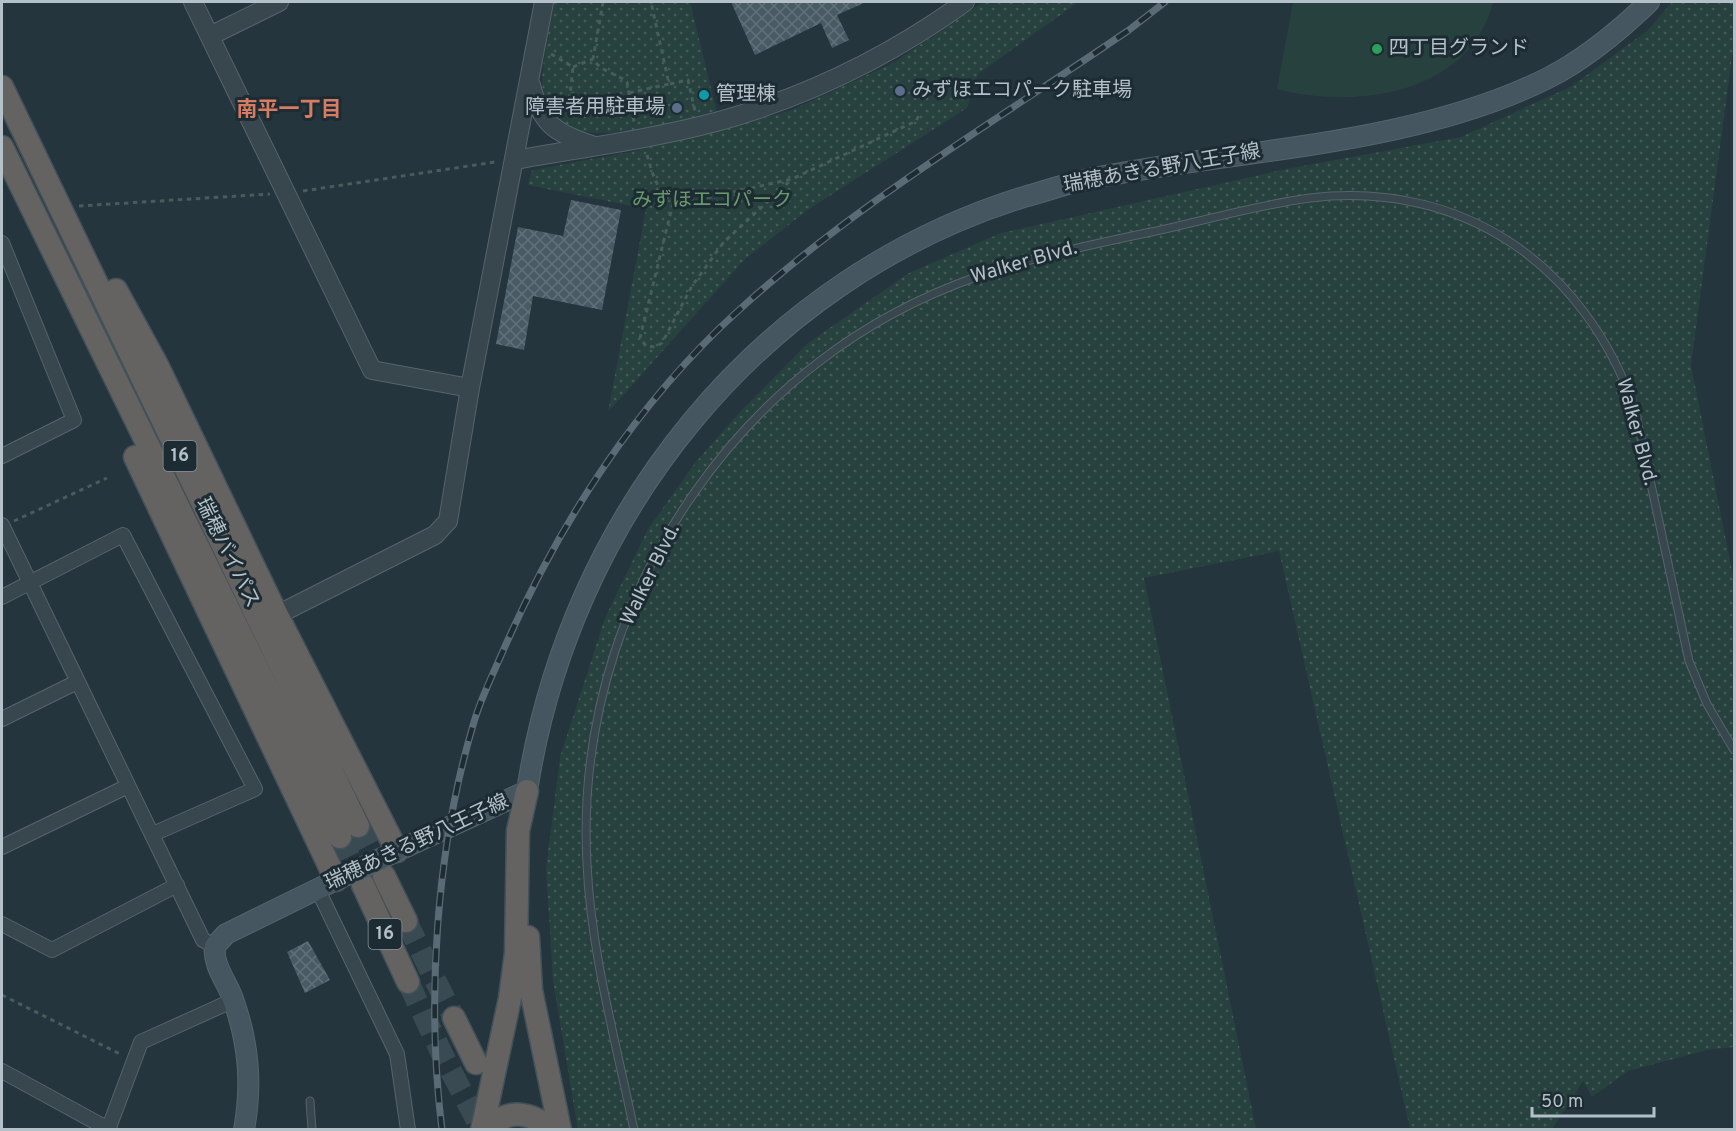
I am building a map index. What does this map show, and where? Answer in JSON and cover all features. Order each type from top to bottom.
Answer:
[{"type":"highway","name":"瑞穂バイパス","points":[[2,87],[349,831],[74,297],[2,147]]},
{"type":"highway","points":[[25,133],[42,153],[157,365],[277,615],[397,851]]},
{"type":"highway","points":[[74,297],[78,337],[327,885]]},
{"type":"highway","points":[[482,1130],[516,953],[518,831],[527,791]]},
{"type":"highway","points":[[527,791],[526,877],[531,990],[560,1130]]},
{"type":"highway","name":"16","points":[[384,876],[406,921]]},
{"type":"highway","name":"16","points":[[363,885],[408,982]]},
{"type":"highway","points":[[454,1018],[476,1063]]},
{"type":"highway","points":[[490,1130],[494,1123],[513,1114],[529,1114],[552,1130]]},
{"type":"main road","name":"瑞穂あきる野八王子線","points":[[215,946],[226,934],[527,791],[534,742],[561,648],[600,562],[646,480],[726,382],[762,346],[832,291],[879,260],[958,220],[1081,180],[1373,133],[1471,110],[1552,76],[1606,39],[1649,2]]},
{"type":"main road","points":[[215,946],[216,962],[234,1000],[249,1062],[249,1092],[244,1130]]},
{"type":"street","points":[[193,2],[372,370],[470,388]]},
{"type":"street","points":[[210,36],[279,2]]},
{"type":"street","points":[[277,615],[442,529],[448,521],[470,388],[544,2]]},
{"type":"street","points":[[515,160],[715,122],[789,99],[888,52],[965,2]]},
{"type":"street","points":[[530,80],[535,102],[544,119],[564,135],[594,145]]},
{"type":"street","points":[[2,243],[74,420],[2,456]]},
{"type":"street","points":[[2,526],[203,940],[215,946]]},
{"type":"street","points":[[2,597],[123,535],[255,789],[153,834]]},
{"type":"street","points":[[2,719],[77,682]]},
{"type":"street","points":[[2,847],[128,786]]},
{"type":"street","points":[[2,924],[52,950],[177,885]]},
{"type":"street","points":[[327,885],[397,1054],[408,1130]]},
{"type":"street","points":[[2,1071],[109,1129],[141,1042],[234,1000]]},
{"type":"lane","name":"Walker Blvd.","points":[[634,1130],[595,937],[587,864],[588,795],[593,745],[616,651],[633,604],[655,557],[689,500],[733,443],[776,399],[819,361],[872,325],[920,299],[979,274],[1051,253],[1308,199],[1387,198],[1418,204],[1469,219],[1505,239],[1535,259],[1589,316],[1623,376],[1640,431],[1689,661],[1707,704],[1734,750]]},
{"type":"lane","points":[[310,1101],[312,1130]]},
{"type":"path","points":[[603,2],[593,59],[598,68],[618,75],[627,82],[636,130]]},
{"type":"path","points":[[651,2],[669,84]]},
{"type":"path","points":[[545,52],[573,67],[593,59]]},
{"type":"path","points":[[561,114],[570,95],[573,67]]},
{"type":"path","points":[[629,93],[688,80],[696,119]]},
{"type":"path","points":[[570,95],[592,98],[612,106],[631,106]]},
{"type":"path","points":[[646,153],[655,182],[673,203],[679,204],[792,179],[916,121],[920,113]]},
{"type":"path","points":[[673,203],[640,338],[646,346],[655,347],[662,343],[693,286],[723,243],[792,179]]},
{"type":"path","points":[[2,526],[107,478]]},
{"type":"path","points":[[2,995],[134,1062]]},
{"type":"green space","name":"みずほエコパーク","points":[[554,2],[690,2],[717,113],[701,135],[792,110],[893,63],[983,2],[1077,3],[978,74],[967,108],[809,209],[745,259],[608,412],[646,209],[528,185],[532,170],[640,150],[636,131],[598,133],[571,129],[554,119],[545,104],[542,84],[544,60]]},
{"type":"green space","name":"四丁目グランド","points":[[1293,2],[1493,2],[1480,33],[1461,57],[1435,75],[1406,88],[1374,95],[1341,97],[1308,95],[1277,89]]},
{"type":"green space","points":[[1672,2],[1734,2],[1734,42],[1691,365],[1734,581],[1734,1047],[1707,1050],[1628,1071],[1592,1097],[1583,1081],[1552,1129],[1410,1129],[1279,551],[1144,578],[1256,1129],[578,1130],[553,981],[546,869],[560,757],[605,618],[648,529],[695,463],[738,414],[808,343],[909,273],[1001,233],[1286,169],[1461,137],[1572,86],[1648,30]]},
{"type":"building","points":[[731,2],[866,2],[837,15],[849,40],[832,48],[821,23],[755,55]]},
{"type":"building","points":[[571,200],[621,210],[602,310],[533,296],[524,350],[496,344],[518,227],[563,236]]},
{"type":"building","points":[[308,941],[330,980],[305,993],[287,952]]},
{"type":"tunnel","points":[[358,826],[384,876]]},
{"type":"tunnel","points":[[340,837],[363,885]]},
{"type":"tunnel","points":[[406,921],[454,1018]]},
{"type":"tunnel","points":[[408,982],[482,1130]]},
{"type":"railway","points":[[442,1130],[437,1080],[435,977],[443,872],[461,770],[477,713],[525,604],[575,512],[603,468],[666,385],[739,310],[784,271],[879,198],[1129,30],[1165,2]]},
{"type":"place","name":"四丁目グランド","points":[[1377,49]]},
{"type":"place","name":"みずほエコパーク駐車場","points":[[900,91]]},
{"type":"place","name":"管理棟","points":[[704,95]]},
{"type":"place","name":"障害者用駐車場","points":[[677,108]]},
{"type":"district","name":"南平一丁目","points":[[289,110]]}]
